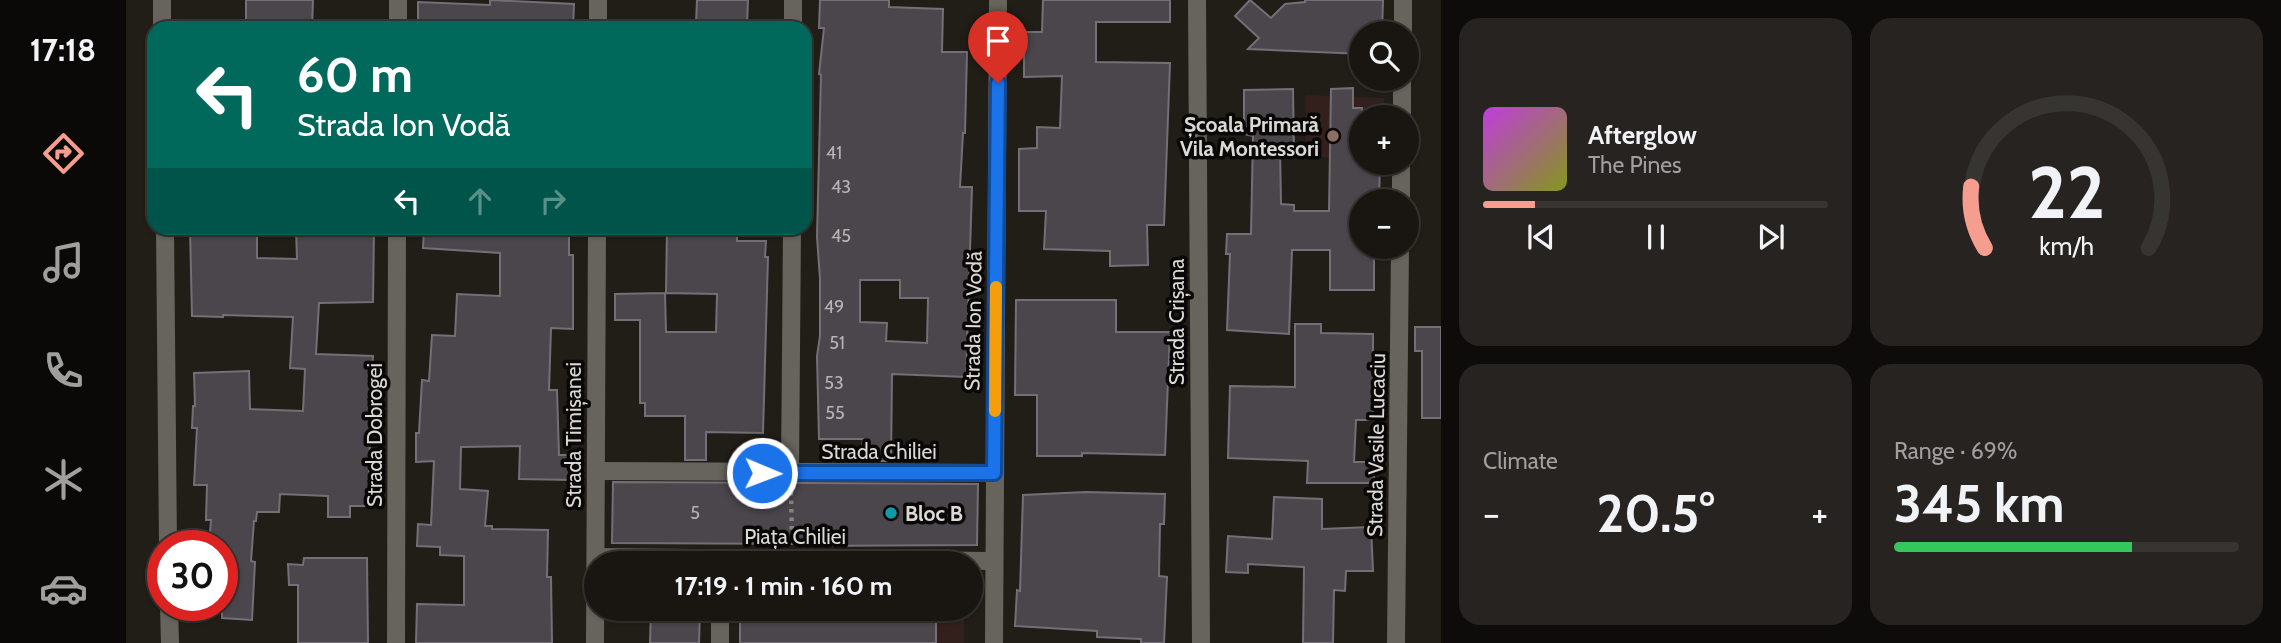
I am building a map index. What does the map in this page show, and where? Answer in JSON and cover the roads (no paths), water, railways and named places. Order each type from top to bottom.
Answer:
[{"type":"street","points":[[162,0],[162,21]]},
{"type":"street","points":[[398,0],[398,21]]},
{"type":"street","points":[[598,0],[598,21]]},
{"type":"street","points":[[793,0],[793,21]]},
{"type":"street","name":"Strada Ion Vodă","points":[[994,643],[998,0]]},
{"type":"street","name":"Strada Crișana","points":[[1197,0],[1201,643]]},
{"type":"street","points":[[1403,0],[1403,21]]},
{"type":"street","points":[[165,235],[168,530]]},
{"type":"street","name":"Strada Dobrogei","points":[[396,643],[397,235]]},
{"type":"street","name":"Strada Timișanei","points":[[596,551],[597,235]]},
{"type":"street","points":[[790,473],[792,235]]},
{"type":"street","name":"Strada Vasile Lucaciu","points":[[1396,643],[1400,259]]},
{"type":"street","name":"Strada Chiliei","points":[[596,471],[994,473]]},
{"type":"street","name":"Piața Chiliei","points":[[983,561],[993,561]]},
{"type":"street","points":[[169,621],[170,643]]},
{"type":"street","name":"Strada Timișanei","points":[[595,621],[595,643]]},
{"type":"street","points":[[720,621],[720,643]]},
{"type":"place","name":"Școala Primară Vila Montessori","points":[[1333,136]]},
{"type":"place","name":"Bloc B","points":[[891,513]]}]
